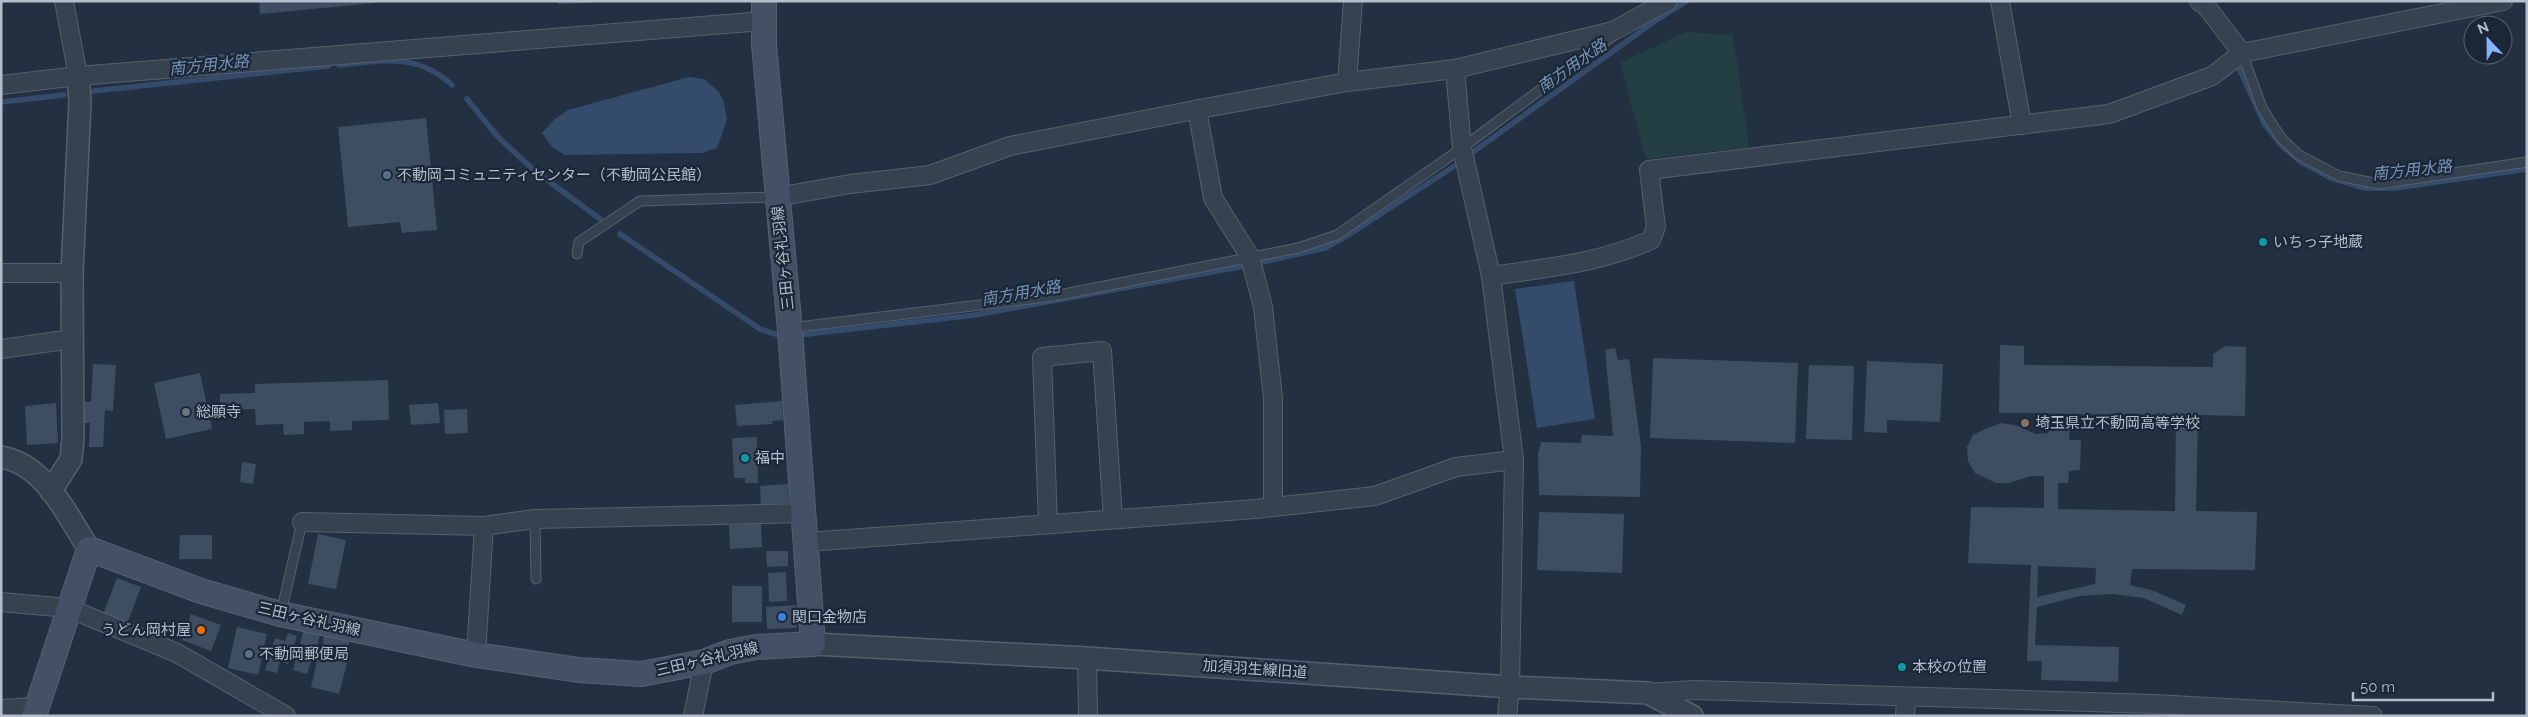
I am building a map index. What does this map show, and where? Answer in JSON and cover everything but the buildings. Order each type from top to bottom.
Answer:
[{"type":"main road","name":"三田ヶ谷礼羽線","points":[[89,549],[201,591],[280,614],[476,655],[579,670],[641,674],[704,662],[730,652],[756,647],[813,644],[790,333],[776,197],[764,11]]},
{"type":"main road","points":[[34,712],[89,549]]},
{"type":"street","points":[[51,491],[71,459],[72,273],[79,88],[64,1]]},
{"type":"street","points":[[1347,82],[1353,1]]},
{"type":"street","points":[[1630,23],[1646,10],[1650,1]]},
{"type":"street","points":[[776,197],[850,184],[930,175],[1010,146],[1197,109],[1347,82],[1455,69],[1614,31],[1668,1]]},
{"type":"street","points":[[2000,1],[2022,125]]},
{"type":"street","points":[[2199,1],[2206,6],[2236,56]]},
{"type":"street","points":[[1491,276],[1598,260],[1651,240],[1656,227],[1649,170],[2110,114],[2212,76],[2236,56],[2503,1]]},
{"type":"street","points":[[1,85],[79,88],[764,11]]},
{"type":"street","points":[[1455,69],[1463,155],[1491,276],[1514,460],[1510,687],[1507,716]]},
{"type":"street","points":[[1197,109],[1213,198],[1252,262],[1263,307],[1273,398],[1273,507]]},
{"type":"street","points":[[1,273],[72,273]]},
{"type":"street","points":[[1,350],[72,339]]},
{"type":"street","points":[[1048,524],[1042,357],[1102,351],[1113,519]]},
{"type":"street","points":[[1,457],[12,459],[26,466],[51,491],[89,549]]},
{"type":"street","points":[[806,542],[1273,507],[1375,496],[1456,467],[1514,460]]},
{"type":"street","points":[[302,522],[484,526],[535,519],[804,513]]},
{"type":"street","points":[[476,655],[484,526]]},
{"type":"street","points":[[1,602],[68,608],[177,653],[286,716]]},
{"type":"street","name":"加須羽生線旧道","points":[[813,644],[1087,658],[1510,687],[1648,693],[1692,716]]},
{"type":"street","points":[[1087,658],[1088,716]]},
{"type":"street","points":[[693,716],[704,662]]},
{"type":"street","points":[[1648,693],[1694,690],[1906,697],[2154,710],[2373,716]]},
{"type":"street","points":[[1905,716],[1906,697]]},
{"type":"street","points":[[1,709],[34,712]]},
{"type":"lane","points":[[790,333],[1054,296],[1252,262],[1337,234],[1463,155],[1630,23]]},
{"type":"lane","points":[[2236,56],[2262,108],[2280,138],[2299,155],[2339,176],[2379,184],[2527,162]]},
{"type":"lane","points":[[577,254],[579,242],[594,234],[620,213],[640,201],[776,197]]},
{"type":"lane","points":[[535,519],[536,579]]},
{"type":"lane","points":[[280,614],[302,522]]},
{"type":"green space","points":[[1686,32],[1733,35],[1749,147],[1646,159],[1620,63]]},
{"type":"water","points":[[689,77],[704,79],[718,91],[724,102],[727,120],[717,148],[702,153],[565,155],[552,147],[542,133],[555,119],[568,110]]},
{"type":"water","points":[[1574,281],[1595,419],[1537,428],[1515,289]]},
{"type":"waterway","name":"南方用水路","points":[[1473,152],[1652,23],[1687,1]]},
{"type":"waterway","name":"南方用水路","points":[[339,65],[385,61],[412,63],[425,67],[452,85]]},
{"type":"waterway","name":"南方用水路","points":[[93,91],[328,66]]},
{"type":"waterway","name":"南方用水路","points":[[2238,66],[2265,125],[2282,146],[2301,162],[2331,178],[2365,188],[2395,188],[2527,169]]},
{"type":"waterway","name":"南方用水路","points":[[1,102],[64,95]]},
{"type":"waterway","name":"南方用水路","points":[[467,99],[498,137],[535,171],[600,219]]},
{"type":"waterway","name":"南方用水路","points":[[1259,263],[1325,248],[1350,234],[1456,165]]},
{"type":"waterway","name":"南方用水路","points":[[620,234],[760,329],[778,335]]},
{"type":"waterway","name":"南方用水路","points":[[799,335],[975,315],[1245,266]]},
{"type":"place","name":"不動岡コミュニティセンター（不動岡公民館）","points":[[387,175]]},
{"type":"place","name":"いちっ子地蔵","points":[[2263,242]]},
{"type":"place","name":"総願寺","points":[[186,412]]},
{"type":"place","name":"埼玉県立不動岡高等学校","points":[[2025,423]]},
{"type":"place","name":"福中","points":[[745,458]]},
{"type":"place","name":"関口金物店","points":[[782,617]]},
{"type":"place","name":"うどん岡村屋","points":[[201,630]]},
{"type":"place","name":"不動岡郵便局","points":[[249,654]]},
{"type":"place","name":"本校の位置","points":[[1902,667]]}]
